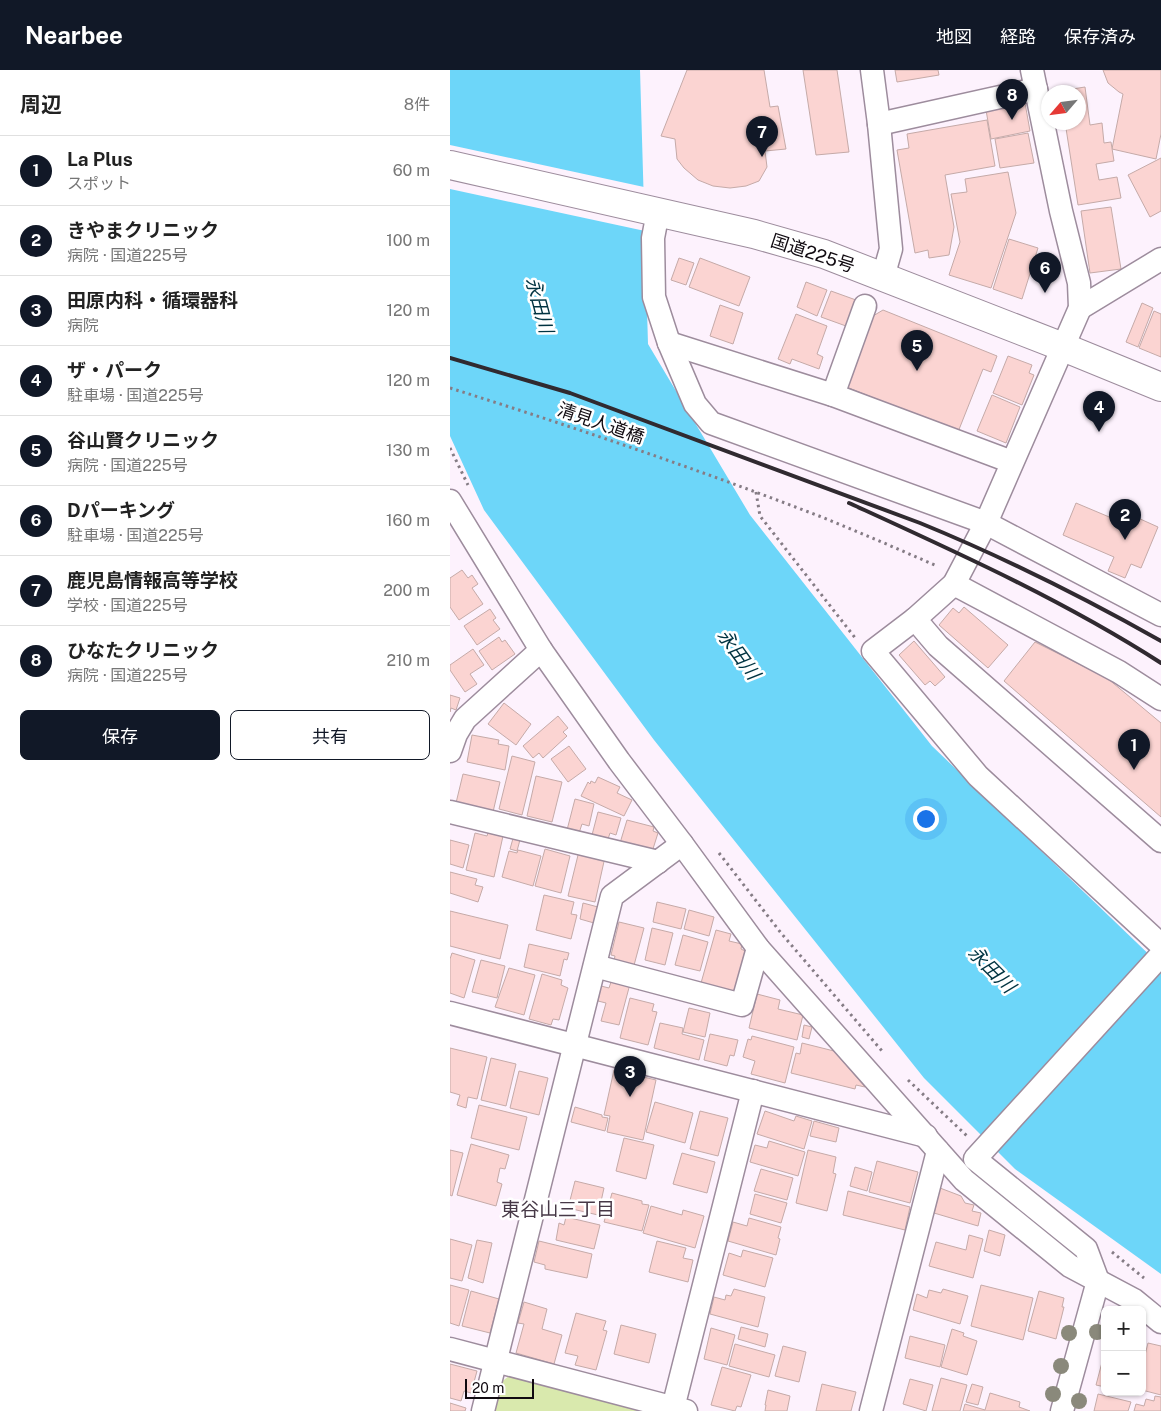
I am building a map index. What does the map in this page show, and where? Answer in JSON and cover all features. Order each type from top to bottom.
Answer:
[{"type":"highway","name":"国道225号","points":[[450,165],[754,234],[824,254],[1064,346],[1161,387]]},
{"type":"street","points":[[872,70],[891,249],[883,277]]},
{"type":"street","points":[[879,124],[1034,79],[1061,211],[1079,283],[1080,308],[986,522],[956,580],[916,619],[873,651],[978,776],[1161,945]]},
{"type":"street","points":[[652,211],[654,297],[669,343],[695,404],[711,423],[986,522],[1161,615]]},
{"type":"street","points":[[1080,308],[1161,259]]},
{"type":"street","points":[[833,395],[865,306]]},
{"type":"street","points":[[669,343],[833,395],[1012,462]]},
{"type":"street","points":[[450,501],[541,650],[619,761],[758,948],[964,1180],[1070,1266],[1134,1300],[1161,1322]]},
{"type":"street","points":[[956,580],[1119,672],[1161,699]]},
{"type":"street","points":[[916,619],[938,646],[1161,841]]},
{"type":"street","points":[[450,751],[454,727],[541,650]]},
{"type":"street","points":[[450,812],[658,862]]},
{"type":"street","points":[[483,1411],[612,896],[682,844]]},
{"type":"street","points":[[595,966],[742,1005],[758,948]]},
{"type":"street","points":[[1062,1411],[1098,1281],[1086,1249],[975,1158],[1161,955]]},
{"type":"street","points":[[450,1014],[753,1091],[932,1143]]},
{"type":"street","points":[[450,1349],[680,1409],[753,1091]]},
{"type":"street","points":[[871,1411],[932,1143]]},
{"type":"path","name":"清見人道橋","points":[[450,388],[635,448],[756,492],[821,517],[956,580]]},
{"type":"path","points":[[450,448],[469,487]]},
{"type":"path","points":[[756,492],[760,516],[859,642],[873,651]]},
{"type":"path","points":[[716,848],[781,933],[886,1056]]},
{"type":"path","points":[[905,1077],[984,1148]]},
{"type":"path","points":[[1105,1247],[1148,1280]]},
{"type":"green space","points":[[509,1376],[639,1411],[493,1411],[500,1383]]},
{"type":"water","name":"永田川","points":[[450,70],[640,70],[648,344],[750,515],[932,746],[1161,966],[1161,1274],[1015,1169],[924,1078],[654,740],[484,510],[450,436]]},
{"type":"pier","points":[[450,145],[644,187],[645,231],[450,189]]},
{"type":"building","points":[[687,70],[764,70],[770,107],[778,106],[786,149],[765,151],[767,167],[759,181],[746,186],[730,188],[713,186],[698,180],[677,159],[675,139],[661,136]]},
{"type":"building","points":[[803,70],[837,70],[849,152],[816,155]]},
{"type":"building","points":[[895,70],[938,70],[939,75],[897,82]]},
{"type":"building","points":[[1103,70],[1161,70],[1161,134],[1156,159],[1112,149],[1123,94],[1108,83]]},
{"type":"building","points":[[1086,95],[1090,125],[1102,123],[1104,143],[1111,142],[1114,161],[1096,164],[1099,180],[1117,177],[1121,198],[1078,205],[1066,130],[1086,130]]},
{"type":"building","points":[[1025,103],[1030,131],[991,139],[986,110]]},
{"type":"building","points":[[987,120],[995,166],[945,175],[954,227],[949,255],[929,258],[928,250],[915,253],[897,150],[909,148],[907,134]]},
{"type":"building","points":[[1028,133],[1034,163],[1000,168],[995,139]]},
{"type":"building","points":[[1161,158],[1161,211],[1150,217],[1128,175]]},
{"type":"building","points":[[1008,172],[1016,213],[991,288],[949,275],[960,242],[951,194],[967,192],[965,179]]},
{"type":"building","points":[[1111,207],[1121,269],[1090,273],[1081,211]]},
{"type":"building","points":[[1009,239],[1038,248],[1022,299],[993,289]]},
{"type":"building","points":[[679,258],[694,263],[686,285],[671,280]]},
{"type":"building","points":[[700,258],[750,277],[739,306],[689,287]]},
{"type":"building","points":[[806,282],[827,290],[817,316],[797,307]]},
{"type":"building","points":[[831,291],[856,300],[846,326],[821,317]]},
{"type":"building","points":[[1142,303],[1153,308],[1138,347],[1126,342]]},
{"type":"building","points":[[720,305],[743,313],[733,344],[710,336]]},
{"type":"building","points":[[883,310],[997,356],[991,372],[983,369],[958,432],[844,386],[873,316]]},
{"type":"building","points":[[1154,311],[1161,314],[1161,357],[1139,348]]},
{"type":"building","points":[[796,314],[827,326],[817,354],[823,357],[819,369],[792,359],[790,364],[778,359]]},
{"type":"building","points":[[1008,356],[1032,365],[1029,373],[1034,375],[1022,405],[993,393]]},
{"type":"building","points":[[992,395],[1020,407],[1006,443],[977,431]]},
{"type":"building","points":[[1076,503],[1133,527],[1138,518],[1158,527],[1141,568],[1131,564],[1125,578],[1108,571],[1114,557],[1063,535]]},
{"type":"building","points":[[462,570],[468,578],[472,575],[478,584],[472,588],[483,604],[459,620],[450,607],[450,578]]},
{"type":"building","points":[[964,607],[1008,645],[988,668],[939,625],[953,608],[959,613]]},
{"type":"building","points":[[490,609],[496,618],[493,620],[500,629],[477,645],[464,626]]},
{"type":"building","points":[[499,637],[502,642],[505,640],[515,654],[492,670],[479,651]]},
{"type":"building","points":[[914,641],[945,677],[935,686],[930,681],[925,685],[899,655]]},
{"type":"building","points":[[1035,642],[1107,678],[1161,723],[1161,817],[1004,681]]},
{"type":"building","points":[[473,649],[484,665],[470,674],[477,684],[465,692],[450,670],[450,665]]},
{"type":"building","points":[[450,695],[460,698],[456,710],[451,708],[450,712]]},
{"type":"building","points":[[504,703],[531,724],[516,745],[488,724]]},
{"type":"building","points":[[558,716],[568,728],[563,732],[567,736],[543,758],[539,753],[533,758],[523,746]]},
{"type":"building","points":[[472,735],[499,740],[498,744],[509,746],[505,770],[467,762]]},
{"type":"building","points":[[569,746],[586,769],[568,782],[551,759]]},
{"type":"building","points":[[512,756],[535,762],[522,815],[499,809]]},
{"type":"building","points":[[463,774],[500,782],[493,812],[456,803]]},
{"type":"building","points":[[536,776],[562,782],[552,822],[527,816]]},
{"type":"building","points":[[598,777],[620,787],[617,793],[632,800],[624,816],[581,796],[588,782],[590,784],[591,781],[595,783]]},
{"type":"building","points":[[575,799],[594,804],[589,826],[582,824],[579,833],[567,830]]},
{"type":"building","points":[[598,812],[621,818],[616,835],[610,833],[608,839],[592,835]]},
{"type":"building","points":[[627,820],[654,827],[653,831],[658,833],[652,852],[620,843]]},
{"type":"building","points":[[475,833],[487,836],[488,833],[503,836],[494,877],[466,870]]},
{"type":"building","points":[[514,835],[521,836],[517,851],[510,849]]},
{"type":"building","points":[[450,840],[469,845],[463,868],[450,864]]},
{"type":"building","points":[[545,849],[570,856],[561,893],[535,886]]},
{"type":"building","points":[[518,850],[541,856],[533,886],[502,877],[509,851],[517,853]]},
{"type":"building","points":[[579,851],[605,857],[595,902],[568,896]]},
{"type":"building","points":[[450,872],[477,879],[475,885],[483,887],[478,902],[450,893]]},
{"type":"building","points":[[544,895],[574,902],[571,914],[577,915],[571,939],[536,930]]},
{"type":"building","points":[[657,902],[686,909],[681,929],[653,922]]},
{"type":"building","points":[[583,903],[598,907],[594,923],[580,919]]},
{"type":"building","points":[[689,910],[714,917],[709,936],[684,929]]},
{"type":"building","points":[[450,911],[508,925],[500,959],[450,946]]},
{"type":"building","points":[[619,922],[644,928],[633,969],[613,964],[615,956],[611,955]]},
{"type":"building","points":[[652,928],[673,933],[665,965],[645,960]]},
{"type":"building","points":[[716,930],[731,934],[729,941],[742,944],[741,949],[745,951],[741,966],[745,966],[739,988],[732,991],[701,983]]},
{"type":"building","points":[[683,935],[708,942],[700,971],[675,965]]},
{"type":"building","points":[[529,944],[569,953],[567,960],[564,959],[560,976],[524,967]]},
{"type":"building","points":[[452,953],[475,960],[464,998],[450,993],[450,959]]},
{"type":"building","points":[[481,960],[505,966],[497,998],[472,992]]},
{"type":"building","points":[[509,968],[535,975],[524,1015],[495,1007]]},
{"type":"building","points":[[542,974],[562,980],[561,985],[568,988],[559,1020],[553,1019],[551,1025],[529,1019]]},
{"type":"building","points":[[612,979],[630,984],[619,1025],[601,1021],[606,1003],[598,1001],[601,986],[609,988]]},
{"type":"building","points":[[757,994],[780,1000],[778,1009],[803,1015],[797,1040],[749,1028]]},
{"type":"building","points":[[630,998],[654,1004],[652,1011],[657,1012],[648,1045],[620,1038]]},
{"type":"building","points":[[689,1008],[710,1013],[705,1037],[683,1032]]},
{"type":"building","points":[[660,1023],[683,1028],[682,1034],[704,1040],[699,1060],[654,1048]]},
{"type":"building","points":[[804,1025],[812,1027],[809,1039],[802,1037]]},
{"type":"building","points":[[710,1034],[738,1040],[734,1056],[730,1055],[727,1066],[704,1060]]},
{"type":"building","points":[[752,1036],[794,1047],[785,1083],[751,1074],[755,1061],[743,1057],[748,1039],[751,1040]]},
{"type":"building","points":[[802,1043],[834,1051],[865,1087],[856,1085],[855,1089],[791,1073],[796,1053],[800,1054]]},
{"type":"building","points":[[450,1048],[487,1057],[477,1099],[468,1097],[466,1108],[457,1105],[460,1095],[450,1092]]},
{"type":"building","points":[[491,1058],[516,1064],[506,1106],[481,1100]]},
{"type":"building","points":[[614,1070],[656,1080],[643,1140],[607,1132],[610,1116],[604,1115]]},
{"type":"building","points":[[519,1071],[548,1078],[539,1115],[510,1108]]},
{"type":"building","points":[[655,1102],[693,1113],[685,1143],[646,1132]]},
{"type":"building","points":[[479,1105],[527,1117],[519,1150],[471,1138]]},
{"type":"building","points":[[575,1107],[608,1118],[605,1131],[571,1122]]},
{"type":"building","points":[[700,1111],[728,1118],[718,1156],[690,1149]]},
{"type":"building","points":[[765,1111],[794,1121],[796,1116],[812,1121],[804,1149],[757,1134]]},
{"type":"building","points":[[814,1121],[839,1128],[836,1142],[810,1136]]},
{"type":"building","points":[[624,1138],[654,1145],[646,1179],[616,1171]]},
{"type":"building","points":[[769,1141],[805,1152],[798,1176],[750,1162],[755,1145],[767,1148]]},
{"type":"building","points":[[471,1144],[509,1155],[505,1169],[500,1168],[497,1182],[502,1184],[496,1206],[457,1195]]},
{"type":"building","points":[[450,1150],[463,1153],[452,1196],[450,1195]]},
{"type":"building","points":[[808,1150],[836,1157],[833,1173],[836,1174],[827,1211],[796,1203]]},
{"type":"building","points":[[682,1153],[715,1162],[707,1193],[673,1184]]},
{"type":"building","points":[[877,1161],[918,1172],[910,1203],[869,1192]]},
{"type":"building","points":[[855,1167],[872,1172],[867,1191],[850,1186]]},
{"type":"building","points":[[761,1169],[793,1178],[787,1200],[754,1191]]},
{"type":"building","points":[[575,1181],[604,1188],[598,1215],[568,1208]]},
{"type":"building","points":[[940,1188],[961,1196],[965,1203],[974,1205],[972,1211],[981,1213],[978,1226],[934,1213]]},
{"type":"building","points":[[848,1191],[910,1207],[905,1230],[843,1215]]},
{"type":"building","points":[[612,1193],[642,1201],[642,1204],[649,1205],[642,1231],[604,1222]]},
{"type":"building","points":[[755,1194],[787,1203],[781,1223],[750,1214]]},
{"type":"building","points":[[651,1206],[682,1215],[683,1210],[704,1216],[695,1248],[643,1233]]},
{"type":"building","points":[[566,1217],[600,1225],[594,1249],[556,1240],[559,1223],[564,1225]]},
{"type":"building","points":[[749,1218],[781,1227],[776,1255],[728,1241],[733,1222],[747,1226]]},
{"type":"building","points":[[989,1230],[1005,1235],[1000,1256],[984,1251]]},
{"type":"building","points":[[969,1235],[983,1239],[973,1278],[929,1266],[936,1242],[966,1250]]},
{"type":"building","points":[[450,1239],[472,1245],[462,1281],[450,1278]]},
{"type":"building","points":[[477,1240],[492,1243],[483,1283],[468,1278]]},
{"type":"building","points":[[539,1241],[592,1254],[587,1278],[545,1269],[545,1265],[534,1262]]},
{"type":"building","points":[[657,1241],[686,1248],[683,1258],[693,1260],[688,1282],[649,1272]]},
{"type":"building","points":[[743,1250],[773,1258],[765,1287],[723,1275],[729,1253],[741,1257]]},
{"type":"building","points":[[450,1285],[469,1290],[459,1326],[450,1323]]},
{"type":"building","points":[[981,1285],[1033,1298],[1023,1340],[971,1326]]},
{"type":"building","points":[[734,1289],[765,1297],[758,1327],[710,1314],[714,1297],[725,1300],[726,1295],[731,1296]]},
{"type":"building","points":[[943,1289],[968,1296],[960,1324],[913,1310],[917,1294],[927,1298],[929,1290],[941,1293]]},
{"type":"building","points":[[471,1291],[499,1299],[490,1333],[462,1326]]},
{"type":"building","points":[[1039,1291],[1064,1298],[1062,1307],[1064,1307],[1056,1339],[1028,1331]]},
{"type":"building","points":[[524,1302],[547,1309],[542,1329],[562,1335],[554,1364],[516,1353],[524,1324],[518,1323]]},
{"type":"building","points":[[576,1313],[606,1321],[603,1330],[607,1331],[596,1370],[575,1365],[578,1356],[565,1353]]},
{"type":"building","points":[[621,1325],[656,1334],[649,1363],[614,1354]]},
{"type":"building","points":[[741,1327],[768,1334],[765,1347],[738,1339]]},
{"type":"building","points":[[711,1328],[735,1335],[727,1365],[704,1359]]},
{"type":"building","points":[[952,1329],[964,1333],[963,1336],[977,1341],[967,1375],[941,1367]]},
{"type":"building","points":[[910,1336],[945,1345],[940,1367],[905,1358]]},
{"type":"building","points":[[1148,1343],[1161,1346],[1161,1395],[1146,1391],[1146,1351]]},
{"type":"building","points":[[735,1344],[775,1355],[769,1377],[729,1366]]},
{"type":"building","points":[[783,1346],[806,1352],[799,1382],[775,1376]]},
{"type":"building","points":[[450,1364],[477,1371],[471,1393],[464,1391],[461,1401],[450,1398]]},
{"type":"building","points":[[1101,1366],[1101,1386],[1096,1385]]},
{"type":"building","points":[[722,1367],[751,1375],[741,1407],[737,1406],[735,1411],[711,1405]]},
{"type":"building","points":[[941,1378],[967,1385],[960,1411],[932,1411]]},
{"type":"building","points":[[910,1379],[933,1385],[926,1411],[903,1404]]},
{"type":"building","points":[[822,1384],[856,1392],[851,1411],[816,1411]]},
{"type":"building","points":[[972,1384],[983,1387],[978,1405],[966,1402]]},
{"type":"building","points":[[768,1390],[790,1396],[787,1411],[765,1411]]},
{"type":"building","points":[[990,1393],[1020,1402],[1019,1407],[1030,1411],[963,1411],[965,1404],[985,1410]]},
{"type":"building","points":[[1098,1394],[1131,1402],[1128,1411],[1094,1411]]},
{"type":"building","points":[[1155,1396],[1161,1397],[1161,1411],[1134,1411],[1136,1404],[1144,1406],[1146,1399],[1154,1401]]},
{"type":"building","points":[[450,1403],[466,1408],[465,1411],[450,1411]]},
{"type":"railway","points":[[450,358],[570,393],[920,523],[1042,578],[1161,641]]},
{"type":"railway","points":[[849,503],[1008,578],[1086,618],[1161,663]]},
{"type":"place","name":"ひなたクリニック","points":[[1012,120]]},
{"type":"place","name":"鹿児島情報高等学校","points":[[762,157]]},
{"type":"place","name":"Dパーキング","points":[[1045,293]]},
{"type":"place","name":"谷山賢クリニック","points":[[917,371]]},
{"type":"place","name":"ザ・パーク","points":[[1099,432]]},
{"type":"place","name":"きやまクリニック","points":[[1125,540]]},
{"type":"place","name":"La Plus","points":[[1134,770]]},
{"type":"place","name":"田原内科・循環器科","points":[[630,1097]]},
{"type":"district","name":"東谷山三丁目","points":[[558,1209]]}]
